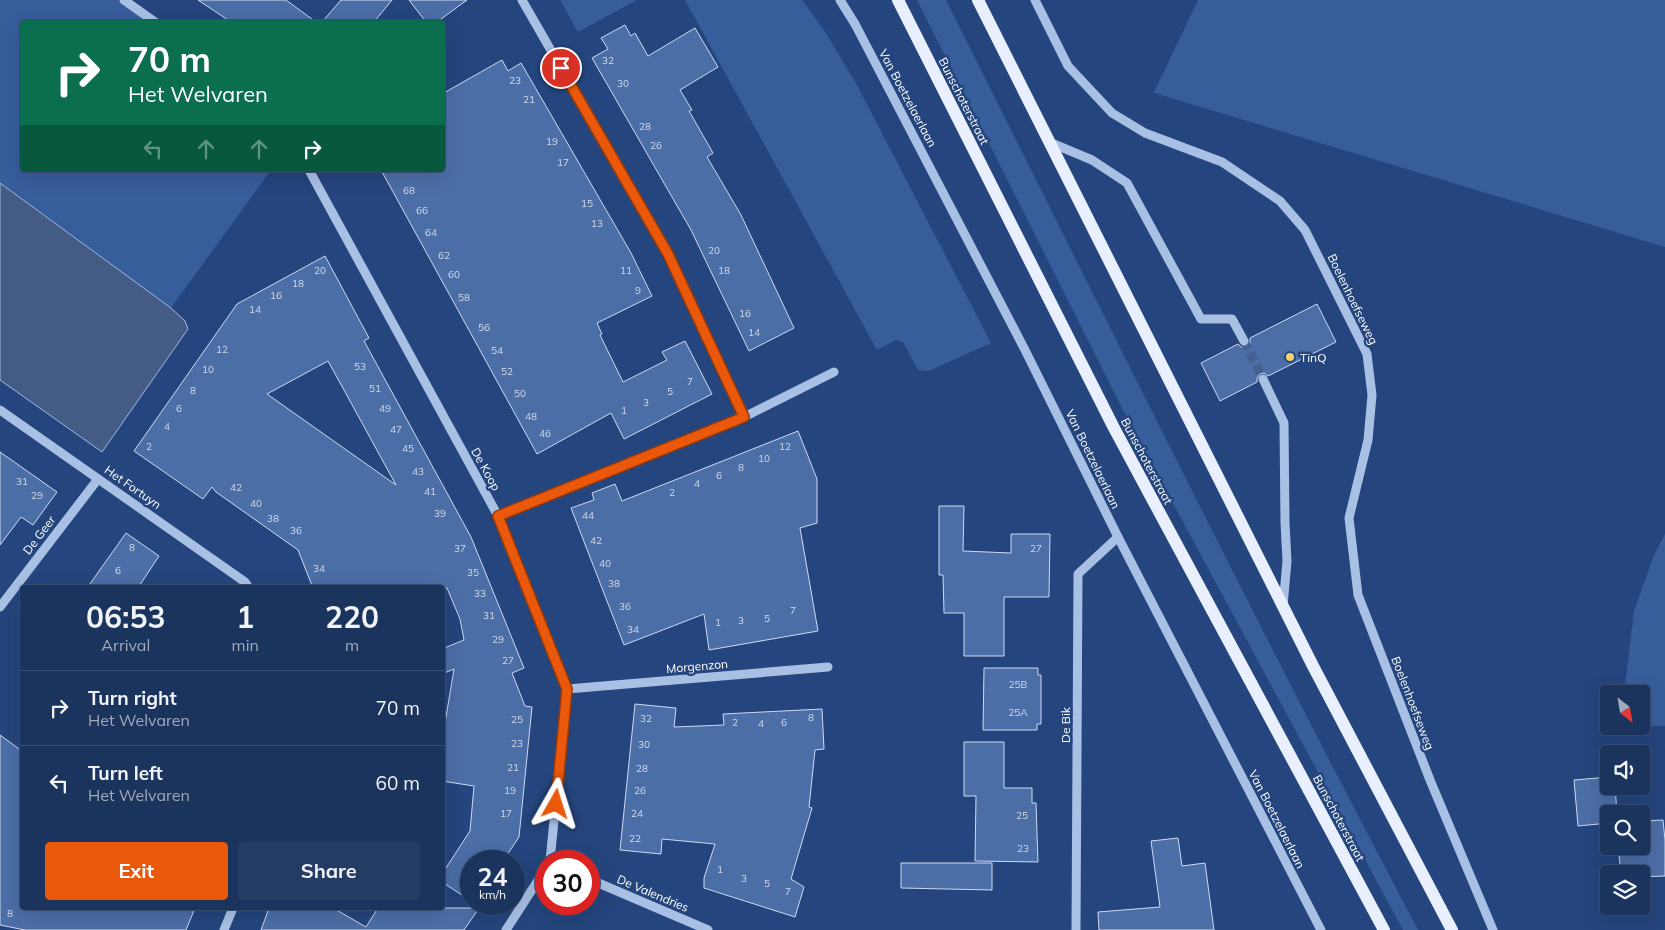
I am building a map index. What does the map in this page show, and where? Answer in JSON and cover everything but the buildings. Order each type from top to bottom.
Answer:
[{"type":"main road","name":"Bunschoterstraat","points":[[898,0],[1114,428],[1384,930]]},
{"type":"main road","points":[[978,0],[1283,606],[1452,930]]},
{"type":"street","points":[[124,0],[152,20]]},
{"type":"street","points":[[522,0],[668,254],[744,417]]},
{"type":"street","name":"Van Boetzelaerlaan","points":[[840,0],[855,24],[1025,350],[1118,537],[1321,930]]},
{"type":"street","name":"Boelenhoefseweg","points":[[1035,0],[1068,66],[1112,113],[1145,133],[1222,162],[1280,201],[1305,230],[1367,354],[1372,395],[1368,440],[1349,518],[1358,595],[1430,780],[1493,930]]},
{"type":"street","points":[[1049,142],[1092,160],[1127,183],[1201,319],[1232,319],[1244,341]]},
{"type":"street","name":"De Koop","points":[[310,172],[498,516],[567,689],[551,850]]},
{"type":"street","points":[[498,516],[744,417],[834,372]]},
{"type":"street","points":[[1263,379],[1284,423],[1284,523],[1287,561],[1283,606]]},
{"type":"street","name":"Het Fortuyn","points":[[0,410],[247,585]]},
{"type":"street","name":"De Geer","points":[[0,607],[98,479]]},
{"type":"street","name":"De Bik","points":[[1076,930],[1078,574],[1118,537]]},
{"type":"street","name":"Morgenzon","points":[[567,689],[828,667]]},
{"type":"street","name":"De Valendries","points":[[600,884],[708,930]]},
{"type":"street","points":[[506,930],[535,885]]},
{"type":"street","points":[[224,930],[231,910]]},
{"type":"shaded area","points":[[0,0],[123,0],[149,20],[20,20],[20,172],[270,172],[171,308],[0,183]]},
{"type":"shaded area","points":[[560,0],[637,0],[578,32]]},
{"type":"shaded area","points":[[685,0],[802,0],[824,30],[858,87],[991,343],[929,371],[918,370],[903,342],[896,340],[877,350]]},
{"type":"shaded area","points":[[917,0],[946,0],[1239,583],[1418,930],[1403,930],[1128,420]]},
{"type":"shaded area","points":[[1198,0],[1665,0],[1665,247],[1151,92],[1154,92]]},
{"type":"shaded area","points":[[0,183],[171,308],[185,321],[188,329],[102,452],[0,380]]},
{"type":"shaded area","points":[[1665,534],[1665,726],[1650,726],[1650,685],[1625,685],[1634,611],[1654,555]]},
{"type":"tunnel","points":[[1244,341],[1263,379]]},
{"type":"place","name":"TinQ","points":[[1290,357]]},
{"type":"route","points":[[556,804],[567,689],[498,516],[744,417],[668,254],[561,68]]}]
